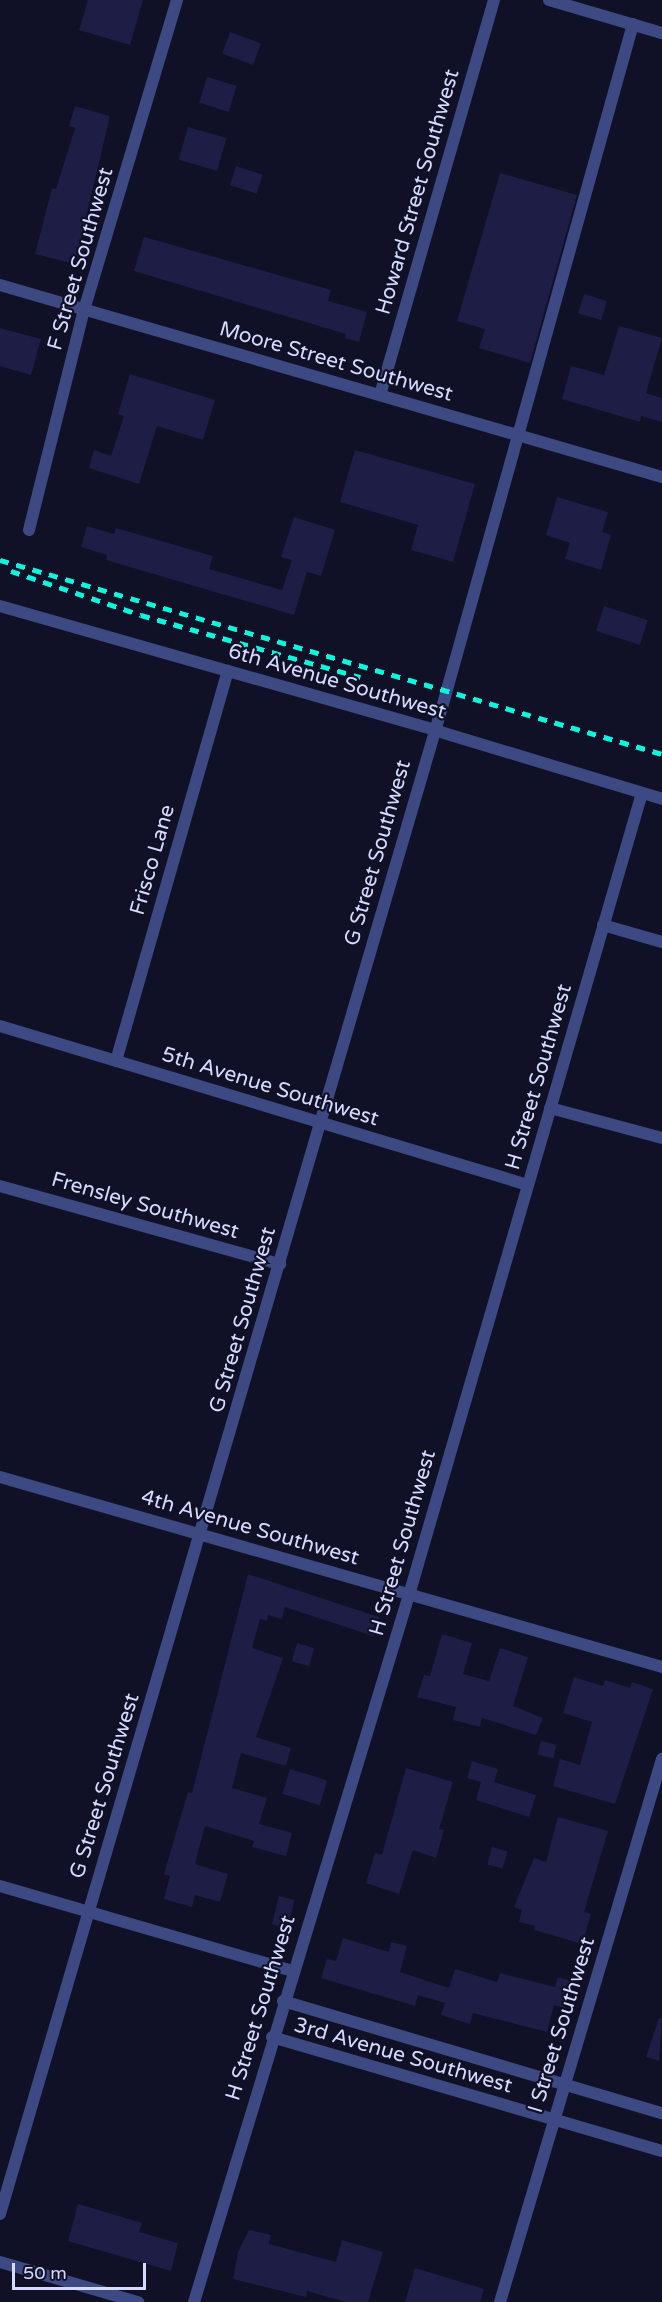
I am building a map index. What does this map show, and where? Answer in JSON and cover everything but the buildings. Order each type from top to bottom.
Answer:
[{"type":"street","name":"F Street Southwest","points":[[29,530],[84,310],[177,0]]},
{"type":"street","name":"Howard Street Southwest","points":[[381,396],[494,0]]},
{"type":"street","points":[[549,0],[662,33]]},
{"type":"street","name":"G Street Southwest","points":[[0,2214],[87,1911],[280,1264],[519,436],[633,24]]},
{"type":"street","name":"Moore Street Southwest","points":[[0,285],[662,477]]},
{"type":"street","name":"6th Avenue Southwest","points":[[0,606],[434,729],[662,799]]},
{"type":"street","name":"Frisco Lane","points":[[116,1061],[228,671]]},
{"type":"street","name":"H Street Southwest","points":[[194,2302],[292,1971],[409,1594],[642,794]]},
{"type":"street","points":[[603,925],[662,942]]},
{"type":"street","name":"5th Avenue Southwest","points":[[0,1026],[528,1185]]},
{"type":"street","points":[[550,1108],[662,1138]]},
{"type":"street","name":"Frensley Southwest","points":[[0,1186],[280,1264]]},
{"type":"street","name":"4th Avenue Southwest","points":[[0,1477],[662,1667]]},
{"type":"street","name":"I Street Southwest","points":[[500,2302],[662,1759]]},
{"type":"street","points":[[0,1886],[292,1971]]},
{"type":"street","name":"3rd Avenue Southwest","points":[[283,2001],[662,2113]]},
{"type":"street","name":"3rd Avenue Southwest","points":[[272,2037],[662,2151]]},
{"type":"street","points":[[0,2262],[138,2302]]},
{"type":"railway","points":[[0,560],[662,754]]},
{"type":"railway","points":[[11,571],[141,615],[360,677]]}]
